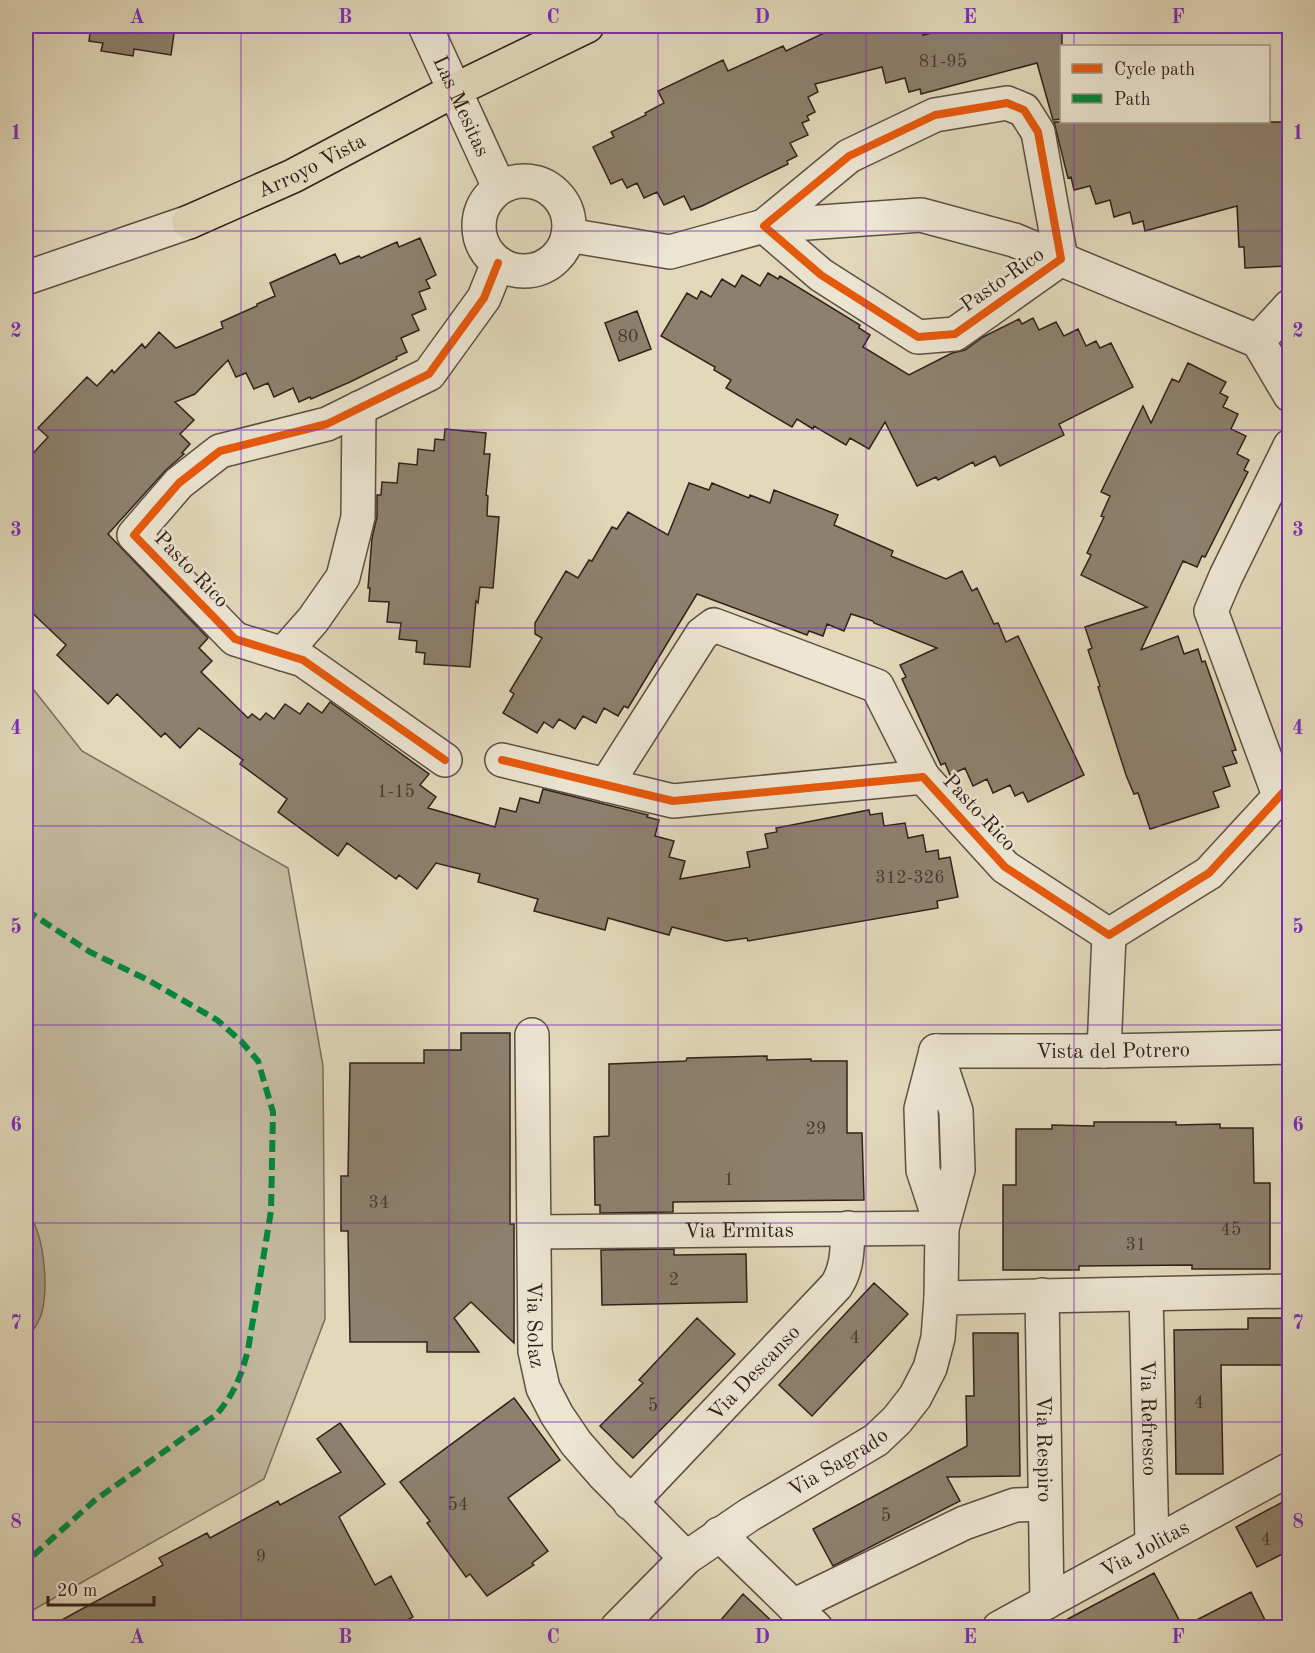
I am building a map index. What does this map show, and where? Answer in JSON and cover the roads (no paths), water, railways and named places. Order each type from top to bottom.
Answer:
[{"type":"main road","name":"Arroyo Vista","points":[[189,222],[293,176],[455,90],[587,26]]},
{"type":"street","name":"Las Mesitas","points":[[425,26],[499,187]]},
{"type":"street","name":"Pasto Rico","points":[[764,226],[849,156],[935,115],[1007,103],[1024,110],[1038,132],[1061,259]]},
{"type":"street","points":[[516,181],[533,182],[550,188],[562,201],[568,218],[568,236],[561,252],[549,265],[532,270],[514,270],[498,263],[486,250],[479,234],[479,216],[486,200],[499,187],[516,181]]},
{"type":"street","name":"Pasto Rico","points":[[568,236],[670,252],[764,226],[921,215],[1014,240],[1258,341]]},
{"type":"street","name":"Arroyo Vista","points":[[26,278],[189,222]]},
{"type":"street","name":"Pasto Rico","points":[[764,226],[821,275],[918,337],[955,334],[1061,259]]},
{"type":"street","name":"Pasto Rico","points":[[445,760],[303,660],[235,639],[134,535],[178,483],[220,451],[327,424],[429,374],[484,298],[498,263]]},
{"type":"street","points":[[1290,306],[1258,341],[1290,394]]},
{"type":"street","points":[[283,654],[313,621],[343,577],[358,517],[359,408]]},
{"type":"street","points":[[1104,1051],[1109,935],[1209,873],[1286,795],[1211,611],[1290,446]]},
{"type":"street","name":"Pasto Rico","points":[[606,785],[702,634],[714,625],[877,686],[923,777],[1005,867],[1109,935]]},
{"type":"street","name":"Pasto Rico","points":[[502,760],[673,801],[923,777]]},
{"type":"street","name":"Via Solaz","points":[[532,1035],[536,1351],[543,1388],[557,1415],[576,1443],[630,1503],[686,1558]]},
{"type":"street","name":"Vista del Potrero","points":[[936,1051],[1104,1051],[1290,1047]]},
{"type":"street","name":"Via Sagrado","points":[[617,1628],[686,1558],[719,1534],[876,1440],[897,1420],[915,1396],[930,1368],[938,1338],[941,1298],[942,1228],[923,1170],[921,1109],[936,1051]]},
{"type":"street","name":"Via Descanso","points":[[630,1503],[836,1286],[843,1275],[846,1262],[848,1228]]},
{"type":"street","name":"Via Ermitas","points":[[535,1232],[942,1228]]},
{"type":"street","points":[[941,1298],[1290,1292]]},
{"type":"street","name":"Via Refresco","points":[[1146,1294],[1152,1544]]},
{"type":"street","name":"Via Respiro","points":[[1042,1295],[1047,1602]]},
{"type":"street","name":"Via Jolitas","points":[[999,1628],[1290,1469]]},
{"type":"street","points":[[719,1534],[805,1617],[964,1524],[1015,1505],[1045,1504]]}]
